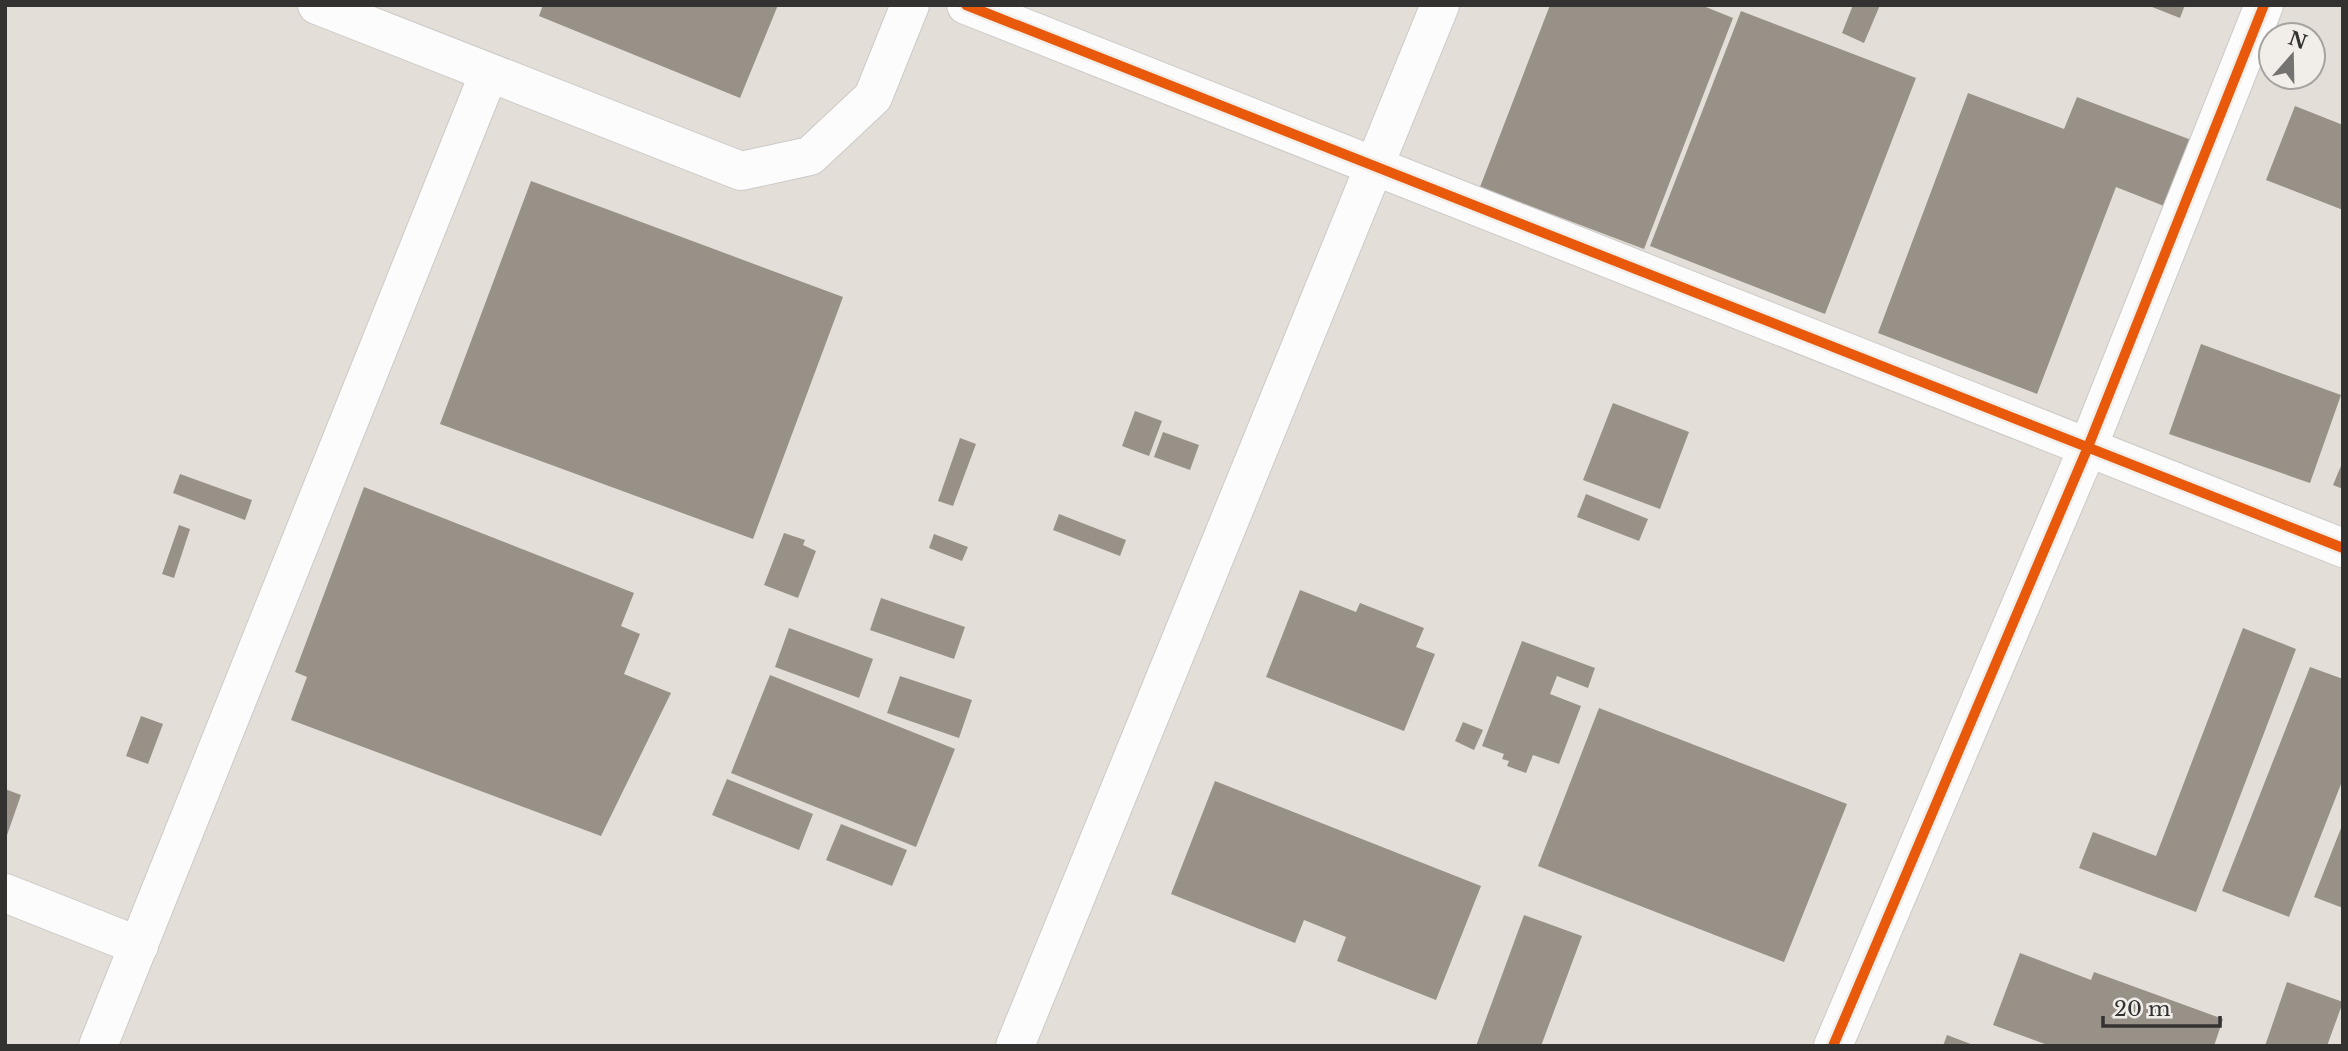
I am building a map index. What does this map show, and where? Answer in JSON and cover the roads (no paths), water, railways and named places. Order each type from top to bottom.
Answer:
[{"type":"street","points":[[317,5],[741,171],[810,156],[873,97],[910,5]]},
{"type":"street","points":[[966,5],[2343,548]]},
{"type":"street","points":[[1015,1046],[1440,5]]},
{"type":"street","points":[[1833,1046],[2088,447],[2264,5]]},
{"type":"street","points":[[98,1046],[489,73]]},
{"type":"street","points":[[5,893],[139,946]]}]
